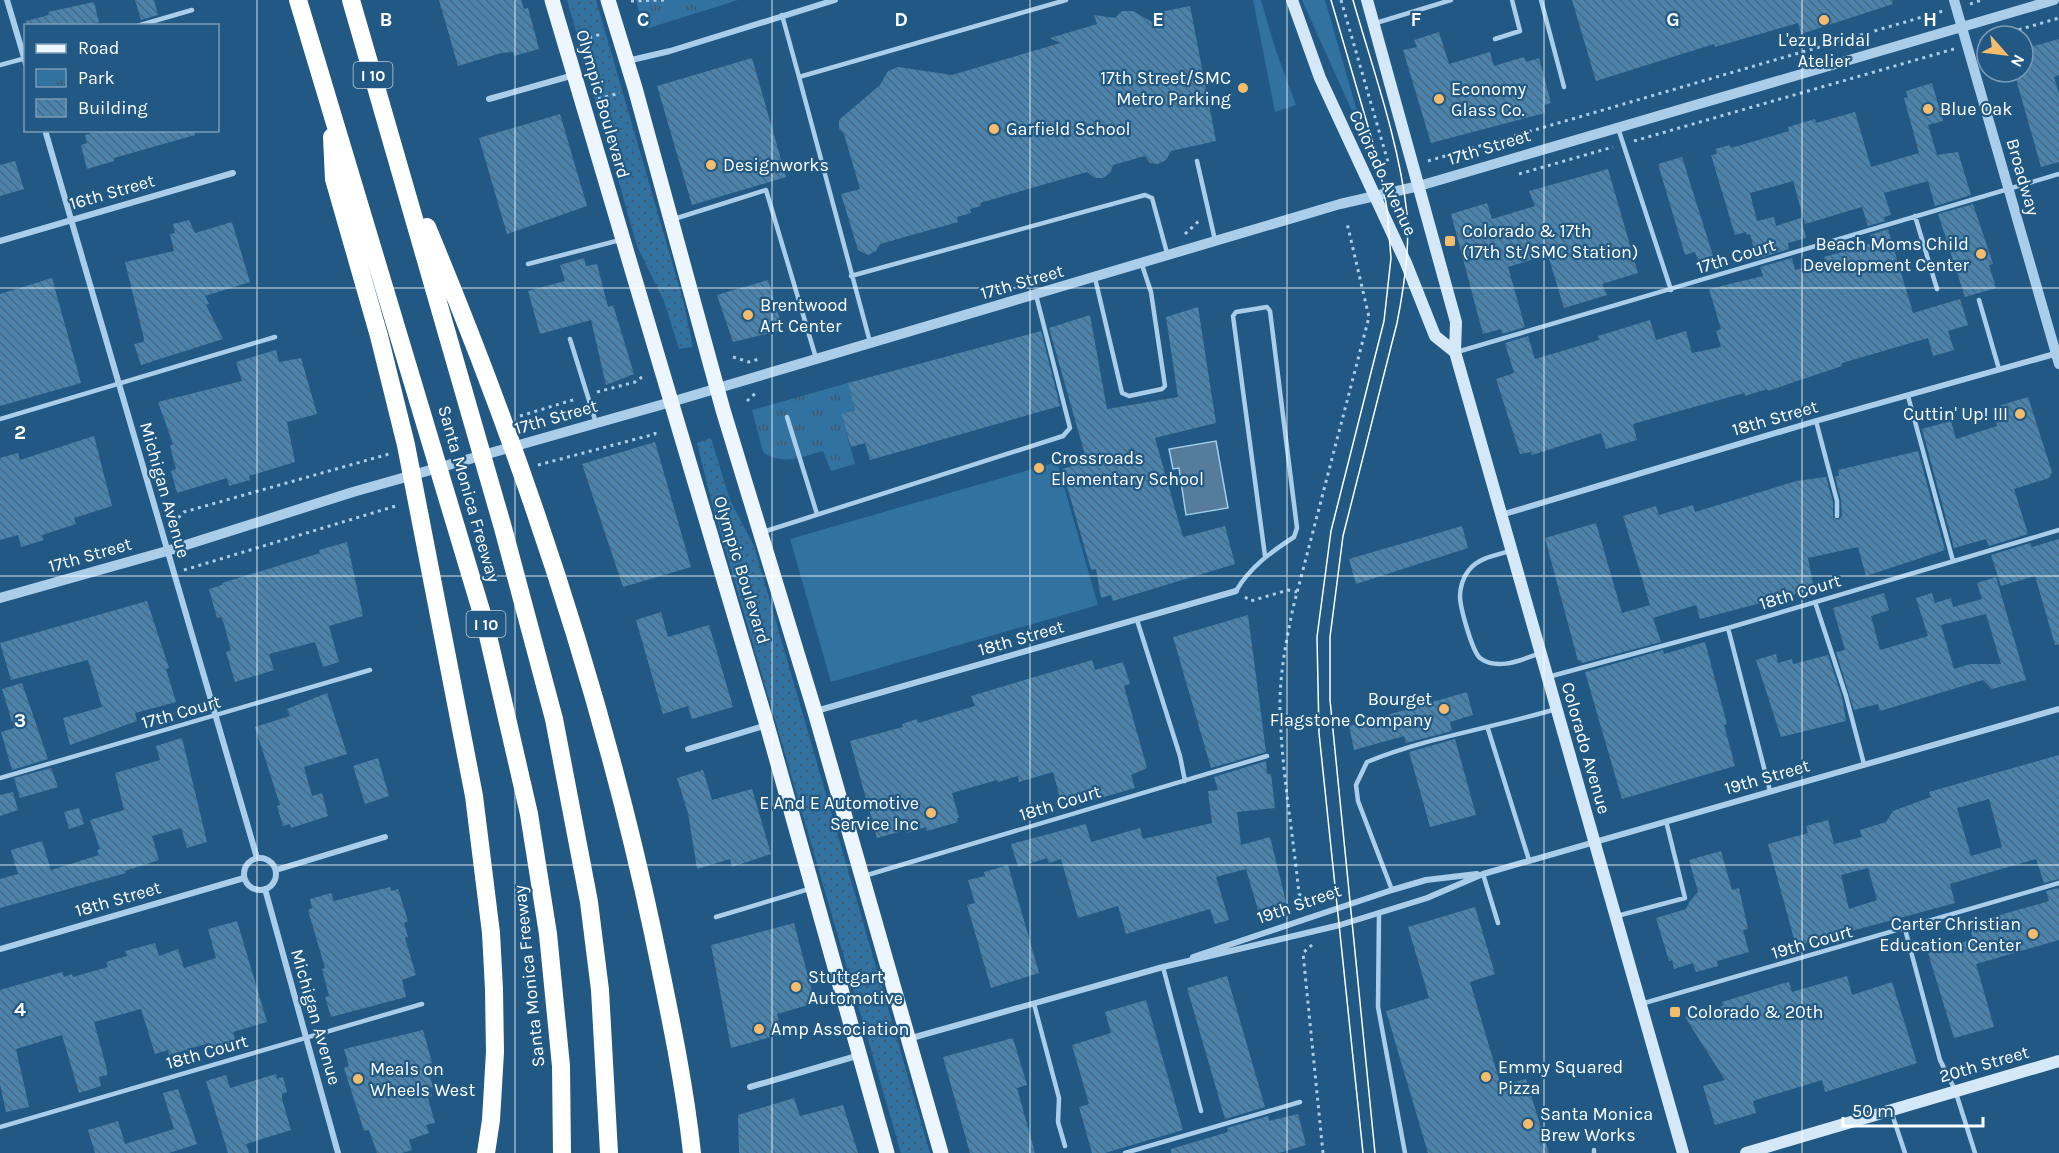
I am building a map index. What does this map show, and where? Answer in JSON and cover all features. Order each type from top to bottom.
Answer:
[{"type":"highway","name":"Santa Monica Freeway","points":[[298,0],[486,627],[529,814],[548,934],[561,1066],[562,1153]]},
{"type":"highway","name":"Santa Monica Freeway","points":[[351,0],[500,516],[554,719],[590,913],[600,990],[609,1153]]},
{"type":"highway","points":[[331,111],[334,179],[379,336],[406,445],[474,796],[491,933],[494,989],[495,1052],[491,1120],[486,1153]]},
{"type":"highway","points":[[396,151],[474,340],[597,704],[635,848],[666,996],[692,1153]]},
{"type":"main road","name":"Olympic Boulevard","points":[[552,0],[767,725],[887,1153]]},
{"type":"main road","name":"Olympic Boulevard","points":[[608,0],[718,388],[941,1153]]},
{"type":"main road","name":"Colorado Avenue","points":[[1292,0],[1320,78],[1373,197],[1406,263],[1435,336],[1455,352]]},
{"type":"main road","name":"Colorado Avenue","points":[[1367,0],[1456,322],[1455,352],[1683,1153]]},
{"type":"main road","name":"20th Street","points":[[1746,1153],[1765,1150],[1955,1090],[2059,1061]]},
{"type":"street","points":[[7,0],[24,57]]},
{"type":"street","points":[[626,61],[670,51],[835,0]]},
{"type":"street","name":"Broadway","points":[[1954,0],[2058,357]]},
{"type":"street","name":"17th Street","points":[[0,598],[167,550],[353,492],[671,402],[1373,197],[1419,186],[1521,154],[1618,128],[2055,0]]},
{"type":"street","points":[[489,99],[574,74]]},
{"type":"street","name":"Michigan Avenue","points":[[46,132],[257,858]]},
{"type":"street","name":"16th Street","points":[[0,241],[233,173]]},
{"type":"street","name":"18th Street","points":[[1500,516],[1816,421],[1999,369],[2058,357]]},
{"type":"street","name":"18th Street","points":[[814,712],[1236,591]]},
{"type":"street","name":"19th Street","points":[[908,1039],[1163,968],[1332,927],[1427,898],[1483,874],[1529,860],[2059,709]]},
{"type":"street","points":[[688,749],[767,725]]},
{"type":"street","points":[[276,870],[385,837]]},
{"type":"street","points":[[257,858],[268,859],[276,870],[274,883],[265,890],[254,889],[244,878],[248,863],[257,858]]},
{"type":"street","name":"19th Street","points":[[1163,968],[1426,880],[1483,874]]},
{"type":"street","name":"18th Street","points":[[0,949],[244,878]]},
{"type":"street","name":"Michigan Avenue","points":[[265,890],[338,1153]]},
{"type":"street","points":[[750,1087],[861,1054]]},
{"type":"lane","points":[[799,77],[1066,0]]},
{"type":"lane","points":[[1373,23],[1451,0]]},
{"type":"lane","points":[[1495,39],[1521,31],[1512,0]]},
{"type":"lane","points":[[1541,0],[1564,87]]},
{"type":"lane","points":[[143,24],[192,10]]},
{"type":"lane","points":[[782,15],[870,343]]},
{"type":"lane","points":[[0,65],[24,60]]},
{"type":"lane","points":[[1618,128],[1671,290]]},
{"type":"lane","points":[[1197,161],[1216,243]]},
{"type":"lane","name":"17th Court","points":[[1455,352],[2059,174]]},
{"type":"lane","points":[[671,219],[766,190],[816,358]]},
{"type":"lane","points":[[851,276],[1145,195],[1152,198],[1168,257]]},
{"type":"lane","points":[[1915,216],[1937,289]]},
{"type":"lane","points":[[528,264],[622,240]]},
{"type":"lane","points":[[1095,278],[1122,393],[1129,396],[1162,389],[1165,386],[1154,316],[1142,265]]},
{"type":"lane","points":[[761,533],[1063,436],[1070,428],[1036,295]]},
{"type":"lane","points":[[1979,300],[1999,369]]},
{"type":"lane","points":[[1236,591],[1242,580],[1265,556],[1294,537],[1297,528],[1270,311],[1267,307],[1236,312],[1233,316],[1265,556]]},
{"type":"lane","points":[[0,419],[275,337]]},
{"type":"lane","points":[[570,339],[596,423]]},
{"type":"lane","points":[[1908,396],[1953,561]]},
{"type":"lane","points":[[788,417],[817,514]]},
{"type":"lane","points":[[1816,421],[1837,501],[1837,516]]},
{"type":"lane","name":"18th Court","points":[[1547,677],[1728,628],[2059,530]]},
{"type":"lane","points":[[1510,551],[1481,560],[1469,570],[1462,581],[1460,597],[1474,650],[1480,658],[1493,663],[1510,663],[1541,654]]},
{"type":"lane","points":[[1815,602],[1846,696],[1864,764]]},
{"type":"lane","points":[[1137,620],[1180,756],[1185,781]]},
{"type":"lane","points":[[1728,628],[1770,791]]},
{"type":"lane","name":"17th Court","points":[[0,778],[370,670]]},
{"type":"lane","points":[[1392,890],[1358,801],[1356,785],[1367,762],[1404,747],[1455,733],[1488,729],[1557,709]]},
{"type":"lane","points":[[1488,729],[1529,860]]},
{"type":"lane","name":"18th Court","points":[[861,876],[1267,756]]},
{"type":"lane","points":[[1616,916],[1685,898],[1666,821]]},
{"type":"lane","points":[[1483,874],[1498,923]]},
{"type":"lane","name":"19th Court","points":[[1641,1004],[2059,883]]},
{"type":"lane","points":[[716,917],[812,888]]},
{"type":"lane","points":[[1379,913],[1378,1008],[1405,1153]]},
{"type":"lane","points":[[1905,929],[1940,1060],[1955,1090],[1975,1153]]},
{"type":"lane","points":[[1163,968],[1202,1111]]},
{"type":"lane","name":"18th Court","points":[[0,1127],[422,1004]]},
{"type":"lane","points":[[1034,1004],[1059,1098],[1058,1122],[1065,1146]]},
{"type":"lane","points":[[1125,1153],[1300,1102]]},
{"type":"lane","points":[[1891,1111],[1905,1153]]},
{"type":"path","points":[[631,1],[667,0]]},
{"type":"path","points":[[1341,0],[1388,162]]},
{"type":"path","points":[[1974,2],[1982,0]]},
{"type":"path","points":[[1411,156],[1429,161],[1937,13]]},
{"type":"path","points":[[2035,25],[2059,18]]},
{"type":"path","points":[[577,41],[606,33]]},
{"type":"path","points":[[1509,177],[1947,51]]},
{"type":"path","points":[[593,100],[624,92]]},
{"type":"path","points":[[1314,903],[1299,894],[1280,711],[1285,644],[1369,317],[1347,223]]},
{"type":"path","points":[[512,419],[635,382],[642,377]]},
{"type":"path","points":[[537,465],[655,435],[655,431]]},
{"type":"path","points":[[173,523],[184,512],[390,454]]},
{"type":"path","points":[[183,571],[406,503]]},
{"type":"path","points":[[1236,591],[1251,601],[1288,590],[1297,592]]},
{"type":"path","points":[[1316,939],[1314,945],[1303,953],[1323,1153]]},
{"type":"green space","points":[[567,0],[596,0],[683,300],[693,347],[679,349],[664,301],[637,246]]},
{"type":"green space","points":[[636,0],[738,0],[649,28],[642,24]]},
{"type":"green space","points":[[1253,0],[1261,0],[1275,48],[1296,105],[1275,112]]},
{"type":"green space","points":[[1302,0],[1325,0],[1359,118],[1356,120]]},
{"type":"green space","points":[[848,383],[855,410],[841,414],[855,464],[831,471],[823,451],[792,459],[778,459],[763,452],[752,410]]},
{"type":"green space","points":[[711,438],[730,500],[754,546],[930,1153],[901,1153],[712,503],[697,443]]},
{"type":"green space","points":[[1057,462],[1098,605],[831,682],[790,539]]},
{"type":"shaded area","points":[[1216,441],[1228,508],[1186,515],[1179,468],[1173,469],[1169,449]]},
{"type":"building","points":[[135,0],[154,0],[158,15],[141,20]]},
{"type":"building","points":[[439,0],[521,0],[524,9],[528,8],[539,49],[514,56],[513,52],[501,53],[458,66]]},
{"type":"building","points":[[1572,0],[1892,0],[1893,4],[1801,34],[1798,23],[1715,47],[1714,44],[1596,81]]},
{"type":"building","points":[[94,2],[99,22],[92,24],[27,24],[26,21],[49,15],[48,12]]},
{"type":"building","points":[[1190,6],[1216,141],[1171,151],[1166,160],[1158,164],[1150,163],[1145,156],[1113,165],[1110,173],[1103,178],[1095,178],[1087,172],[980,203],[981,206],[970,209],[971,213],[957,217],[958,222],[880,244],[876,251],[868,255],[858,250],[841,194],[860,189],[844,134],[839,129],[839,120],[880,85],[888,71],[898,67],[952,75],[1060,43],[1050,38],[1097,24],[1094,15],[1115,18],[1122,11],[1133,11],[1164,29],[1160,12]]},
{"type":"building","points":[[1439,32],[1449,64],[1490,52],[1494,66],[1524,57],[1526,62],[1539,58],[1551,103],[1544,105],[1545,113],[1431,143],[1403,50],[1417,47],[1414,40]]},
{"type":"building","points":[[2059,39],[2059,75],[2054,77],[2059,94],[2059,162],[2041,167],[2017,84],[2035,84],[2035,46]]},
{"type":"building","points":[[752,58],[786,177],[692,205],[657,86]]},
{"type":"building","points":[[1932,83],[1943,121],[1928,125],[1937,155],[1958,152],[1971,195],[1935,206],[1928,181],[1884,193],[1891,215],[1884,217],[1885,221],[1868,226],[1862,207],[1805,224],[1793,181],[1750,193],[1757,221],[1774,217],[1776,226],[1801,218],[1806,238],[1788,243],[1789,249],[1757,259],[1750,234],[1747,235],[1746,232],[1735,235],[1711,155],[1717,154],[1715,149],[1730,145],[1731,148],[1789,131],[1788,127],[1815,119],[1816,123],[1855,112],[1871,167],[1919,153],[1904,98],[1908,97],[1906,91]]},
{"type":"building","points":[[560,114],[587,206],[507,234],[479,138]]},
{"type":"building","points":[[94,132],[194,132],[195,135],[114,158],[114,161],[87,169],[81,145],[87,143],[85,135]]},
{"type":"building","points":[[1682,157],[1714,259],[1699,264],[1695,252],[1685,255],[1658,164]]},
{"type":"building","points":[[15,161],[24,189],[0,196],[0,165]]},
{"type":"building","points":[[1608,169],[1638,273],[1602,284],[1607,295],[1564,308],[1548,255],[1508,267],[1525,327],[1502,334],[1501,329],[1483,334],[1451,214],[1487,203],[1492,219],[1535,206],[1529,191]]},
{"type":"building","points":[[1973,204],[1993,264],[1989,265],[1996,288],[1965,297],[1938,214]]},
{"type":"building","points":[[189,220],[195,233],[232,222],[250,282],[205,296],[209,304],[206,305],[223,339],[141,365],[134,344],[143,342],[144,339],[125,262],[174,251],[170,234],[175,233],[173,224]]},
{"type":"building","points":[[1888,229],[1913,313],[1960,299],[1968,325],[1948,331],[1954,350],[1933,356],[1928,338],[1842,363],[1842,366],[1768,391],[1767,389],[1745,396],[1744,393],[1633,424],[1637,440],[1606,449],[1601,433],[1532,455],[1531,452],[1520,454],[1496,379],[1514,373],[1505,343],[1528,336],[1535,359],[1599,340],[1598,336],[1650,320],[1656,340],[1686,331],[1692,353],[1721,347],[1716,331],[1721,329],[1709,289],[1763,276],[1760,267],[1792,258],[1795,270],[1825,261],[1824,257],[1873,243],[1870,235]]},
{"type":"building","points":[[584,258],[586,266],[597,264],[608,307],[613,305],[634,374],[606,385],[591,320],[540,334],[528,291],[565,281],[560,265]]},
{"type":"building","points":[[52,278],[81,383],[0,406],[0,294]]},
{"type":"building","points":[[768,280],[783,330],[733,342],[717,295]]},
{"type":"building","points":[[1198,307],[1216,423],[1155,438],[1183,537],[1225,526],[1235,564],[1113,601],[1111,595],[1101,598],[1096,569],[1091,570],[1062,469],[1087,462],[1049,328],[1090,315],[1107,409],[1178,397],[1166,317]]},
{"type":"building","points":[[1041,331],[1060,406],[870,460],[865,443],[851,447],[841,414],[855,410],[848,383]]},
{"type":"building","points":[[276,350],[279,362],[301,358],[317,414],[287,422],[295,462],[249,476],[250,480],[229,486],[227,478],[177,493],[171,471],[176,469],[170,446],[173,444],[158,402],[242,381],[236,362]]},
{"type":"building","points":[[2028,397],[2052,472],[2049,478],[2014,489],[2028,534],[1989,546],[1986,539],[1954,548],[1922,429],[1951,421],[1956,439],[1997,426],[1992,408]]},
{"type":"building","points":[[94,436],[112,506],[74,518],[76,524],[42,535],[44,540],[21,547],[18,535],[0,540],[0,458],[18,453],[20,460]]},
{"type":"building","points":[[655,442],[691,567],[623,587],[582,464]]},
{"type":"building","points":[[1918,451],[1945,550],[1866,576],[1858,547],[1808,558],[1814,589],[1700,619],[1696,605],[1653,618],[1661,642],[1582,663],[1581,660],[1578,661],[1545,538],[1596,523],[1622,613],[1650,605],[1623,516],[1656,506],[1659,515],[1693,505],[1695,512],[1796,481],[1826,477],[1833,502],[1833,517],[1838,520],[1842,516],[1835,476],[1839,476],[1838,470]]},
{"type":"building","points":[[1462,526],[1468,548],[1356,584],[1349,559]]},
{"type":"building","points":[[2059,539],[2059,645],[2055,645],[2035,576],[2001,586],[1991,555],[2030,543],[2032,547]]},
{"type":"building","points":[[347,542],[363,616],[329,626],[339,662],[323,667],[315,642],[269,654],[274,670],[235,682],[226,652],[231,650],[224,624],[221,617],[217,618],[209,589]]},
{"type":"building","points":[[1996,577],[2026,680],[1992,689],[1983,680],[1880,711],[1878,704],[1854,710],[1836,652],[1845,650],[1833,608],[1884,593],[1889,610],[1871,616],[1880,650],[1928,636],[1916,598],[1932,593],[1935,603],[1951,598],[1953,607],[1982,599],[1977,583]],"holes":[[[1986,614],[2001,664],[1970,664],[1954,669],[1941,625]]]},
{"type":"building","points":[[147,601],[169,668],[166,669],[176,702],[135,713],[137,721],[70,745],[63,718],[102,707],[88,660],[11,680],[0,643]]},
{"type":"building","points":[[661,612],[668,637],[709,625],[733,707],[692,719],[688,706],[663,714],[636,620]]},
{"type":"building","points":[[1248,615],[1266,752],[1211,768],[1173,637]]},
{"type":"building","points":[[1705,642],[1727,724],[1724,725],[1735,766],[1622,799],[1585,672],[1663,650],[1664,654]]},
{"type":"building","points":[[1776,654],[1778,663],[1792,659],[1793,664],[1828,655],[1842,697],[1846,721],[1781,737],[1756,660]]},
{"type":"building","points":[[1092,660],[1095,670],[1123,662],[1130,684],[1124,686],[1147,768],[1131,775],[1135,788],[1069,807],[1066,796],[1060,798],[1053,772],[1019,782],[1018,776],[998,782],[997,780],[952,793],[958,822],[927,831],[926,827],[877,838],[850,741],[903,727],[902,724],[917,719],[918,723],[975,706],[971,696]]},
{"type":"building","points":[[22,683],[48,759],[12,770],[1,732],[14,728],[2,689]]},
{"type":"building","points":[[1467,692],[1473,715],[1450,722],[1452,731],[1406,743],[1404,736],[1354,750],[1349,726]]},
{"type":"building","points":[[327,693],[347,754],[304,767],[312,796],[322,793],[328,816],[291,828],[290,824],[283,826],[277,806],[280,805],[255,727],[290,716],[287,709]]},
{"type":"building","points":[[182,738],[207,842],[187,848],[181,828],[152,836],[159,860],[125,871],[126,873],[0,908],[0,879],[18,874],[11,850],[42,841],[51,870],[99,855],[97,850],[100,849],[90,820],[124,810],[115,773],[160,760],[156,746]]},
{"type":"building","points":[[1455,739],[1476,815],[1430,827],[1409,752]]},
{"type":"building","points":[[2059,755],[2059,879],[2044,883],[2036,859],[1950,884],[1955,903],[1796,946],[1768,844],[1808,833],[1806,826],[1828,820],[1834,844],[1862,837],[1860,830],[1886,822],[1893,811],[1931,797],[1929,792]],"holes":[[[1989,799],[2002,847],[1971,856],[1957,808]],[[1868,868],[1877,900],[1849,909],[1841,875]]]},
{"type":"building","points":[[378,758],[389,796],[365,804],[353,766]]},
{"type":"building","points":[[1266,761],[1267,774],[1271,774],[1275,808],[1237,812],[1241,845],[1270,837],[1286,902],[1258,910],[1246,869],[1216,877],[1229,920],[1215,924],[1210,909],[1126,934],[1118,906],[1078,918],[1061,859],[1049,863],[1047,858],[1018,867],[1011,844],[1086,824],[1091,842],[1140,828],[1143,839],[1212,823],[1208,791],[1218,790],[1214,777]]},
{"type":"building","points":[[51,768],[58,787],[20,798],[14,778]]},
{"type":"building","points":[[703,770],[712,800],[752,789],[771,854],[732,867],[730,859],[697,869],[688,813],[677,778]]},
{"type":"building","points":[[13,792],[18,810],[0,816],[0,795]]},
{"type":"building","points":[[79,808],[84,824],[69,829],[64,812]]},
{"type":"building","points":[[1721,851],[1732,890],[1739,888],[1748,929],[1743,930],[1749,952],[1717,961],[1718,966],[1696,972],[1693,963],[1674,969],[1672,960],[1669,961],[1656,918],[1686,909],[1698,892],[1689,860]]},
{"type":"building","points":[[1008,865],[1039,973],[991,988],[967,905],[975,903],[968,880],[985,876],[984,872]]},
{"type":"building","points":[[390,887],[391,891],[398,889],[408,921],[404,923],[408,937],[405,938],[416,975],[402,980],[406,997],[331,1017],[325,997],[329,996],[322,969],[325,968],[308,910],[312,908],[310,899],[331,893],[334,901]]},
{"type":"building","points":[[2059,888],[2059,940],[1976,964],[1994,1027],[1954,1038],[1928,953],[1973,939],[1969,924],[2049,901],[2046,891]]},
{"type":"building","points":[[1475,907],[1495,974],[1470,982],[1501,1086],[1526,1079],[1549,1153],[1428,1153],[1386,1011],[1429,998],[1408,927]]},
{"type":"building","points":[[237,921],[267,1022],[233,1032],[237,1046],[212,1053],[209,1043],[169,1055],[168,1050],[155,1054],[141,1009],[94,1022],[107,1070],[107,1075],[99,1077],[101,1086],[79,1093],[62,1035],[16,1049],[29,1107],[6,1112],[0,1084],[0,990],[62,972],[64,977],[72,974],[73,977],[108,967],[106,962],[127,956],[125,951],[155,943],[159,956],[178,949],[184,968],[216,958],[208,929]]},
{"type":"building","points":[[794,923],[815,1003],[777,1014],[782,1034],[731,1048],[711,945]]},
{"type":"building","points":[[1227,976],[1265,1107],[1225,1119],[1187,988]]},
{"type":"building","points":[[1847,976],[1852,995],[1892,982],[1917,1063],[1825,1092],[1822,1080],[1753,1101],[1756,1113],[1715,1125],[1703,1086],[1725,1080],[1685,1017],[1723,1006],[1722,1002],[1781,984],[1789,982],[1792,992]]},
{"type":"building","points":[[1146,1000],[1183,1130],[1105,1153],[1092,1153],[1079,1107],[1089,1104],[1072,1045],[1111,1033],[1105,1012]]},
{"type":"building","points":[[423,1030],[432,1063],[426,1064],[433,1087],[429,1088],[432,1096],[428,1098],[435,1123],[426,1125],[429,1133],[409,1140],[412,1150],[402,1153],[377,1153],[369,1130],[364,1131],[344,1068],[349,1066],[344,1049]]},
{"type":"building","points":[[1013,1038],[1027,1085],[1017,1088],[1035,1153],[970,1153],[943,1057]]},
{"type":"building","points":[[276,1074],[277,1079],[283,1077],[287,1092],[282,1094],[282,1099],[291,1130],[246,1144],[249,1153],[228,1153],[206,1081],[226,1075],[230,1088]]},
{"type":"building","points":[[178,1089],[197,1144],[169,1153],[95,1153],[88,1130],[118,1121],[125,1144],[174,1129],[163,1093]]},
{"type":"building","points":[[794,1098],[800,1116],[843,1105],[858,1153],[739,1153],[738,1115]]},
{"type":"building","points":[[1298,1114],[1306,1145],[1279,1153],[1171,1153],[1171,1149],[1228,1132],[1227,1128],[1268,1116],[1269,1121]]},
{"type":"tram line","points":[[1331,0],[1379,164],[1387,209],[1391,258],[1384,321],[1331,531],[1317,637],[1319,733],[1363,1153]]},
{"type":"tram line","points":[[1353,0],[1392,133],[1403,187],[1408,228],[1406,269],[1400,310],[1343,536],[1330,637],[1330,700],[1375,1153]]},
{"type":"place","name":"L'ezu Bridal Atelier","points":[[1824,20]]},
{"type":"place","name":"17th Street/SMC Metro Parking","points":[[1243,88]]},
{"type":"place","name":"Economy Glass Co.","points":[[1439,99]]},
{"type":"place","name":"Blue Oak","points":[[1928,109]]},
{"type":"place","name":"Garfield School","points":[[994,129]]},
{"type":"place","name":"Designworks","points":[[711,165]]},
{"type":"place","name":"Colorado & 17th (17th St/SMC Station)","points":[[1450,241]]},
{"type":"place","name":"Beach Moms Child Development Center","points":[[1981,254]]},
{"type":"place","name":"Brentwood Art Center","points":[[748,315]]},
{"type":"place","name":"Cuttin' Up! III","points":[[2020,414]]},
{"type":"place","name":"Crossroads Elementary School","points":[[1039,468]]},
{"type":"place","name":"Bourget Flagstone Company","points":[[1444,709]]},
{"type":"place","name":"E And E Automotive Service Inc","points":[[931,813]]},
{"type":"place","name":"Carter Christian Education Center","points":[[2033,934]]},
{"type":"place","name":"Stuttgart Automotive","points":[[796,987]]},
{"type":"place","name":"Colorado & 20th","points":[[1675,1012]]},
{"type":"place","name":"Amp Association","points":[[759,1029]]},
{"type":"place","name":"Emmy Squared Pizza","points":[[1486,1077]]},
{"type":"place","name":"Meals on Wheels West","points":[[358,1079]]},
{"type":"place","name":"Santa Monica Brew Works","points":[[1528,1124]]}]
